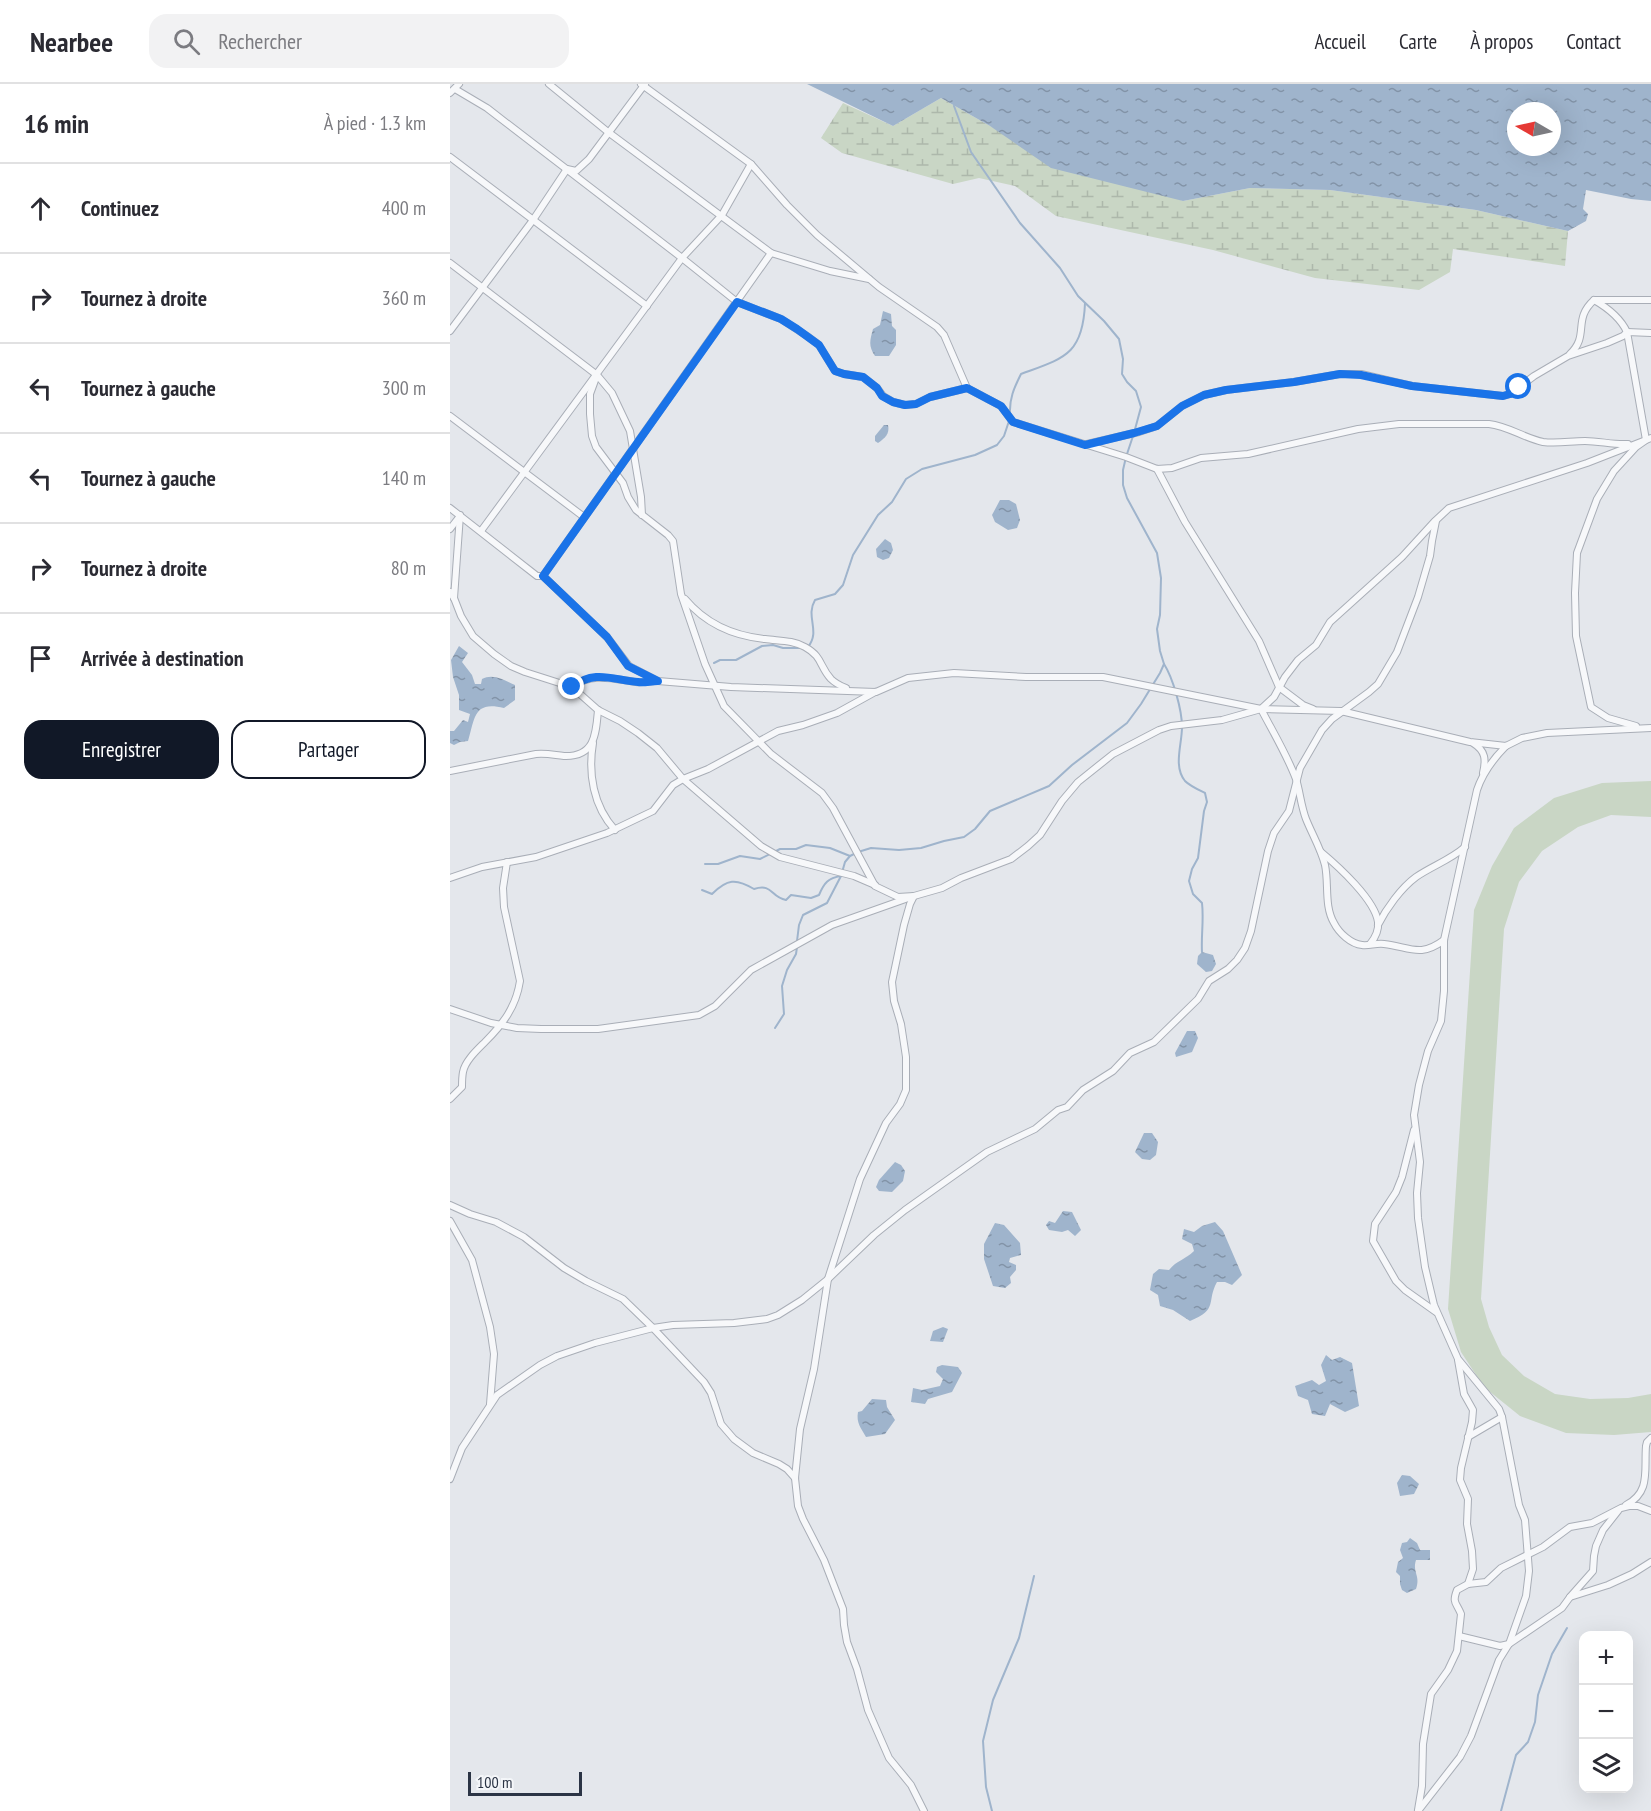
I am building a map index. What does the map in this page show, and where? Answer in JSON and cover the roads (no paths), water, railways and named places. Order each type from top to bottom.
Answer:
[{"type":"street","points":[[549,84],[608,132],[771,252],[830,272],[870,279]]},
{"type":"street","points":[[567,169],[576,171],[589,159],[643,85],[752,164],[787,205],[817,235],[870,279],[937,327],[944,335],[967,388],[1001,406],[1013,422],[1157,469],[1172,468],[1201,458],[1248,454],[1358,429],[1399,424],[1490,424],[1501,425],[1543,442],[1587,441],[1615,445],[1632,444]]},
{"type":"street","points":[[455,89],[487,108],[737,302],[781,319],[819,345],[835,371],[863,377],[877,388],[882,396],[905,405],[916,404],[930,397],[967,388]]},
{"type":"street","points":[[450,157],[647,306]]},
{"type":"street","points":[[481,531],[682,258],[722,215],[752,164]]},
{"type":"street","points":[[450,331],[533,220],[567,169]]},
{"type":"street","points":[[543,576],[771,252]]},
{"type":"street","points":[[450,263],[597,375],[612,393],[630,431],[642,515]]},
{"type":"street","points":[[1568,356],[1579,343],[1585,308],[1594,300],[1651,300]]},
{"type":"street","points":[[1594,300],[1610,309],[1627,332],[1648,439]]},
{"type":"street","points":[[1085,445],[1157,426],[1182,406],[1204,395],[1340,374],[1361,375],[1412,386],[1503,396],[1510,394],[1534,376],[1568,356],[1607,343],[1627,332],[1651,333]]},
{"type":"street","points":[[597,375],[590,394],[592,435],[600,452],[623,483],[636,510],[673,542],[681,594],[714,685],[724,706],[757,741],[796,775],[822,793],[833,808],[875,886]]},
{"type":"street","points":[[450,416],[584,517]]},
{"type":"street","points":[[450,1009],[518,1028],[541,1029],[598,1029],[699,1015],[715,1006],[751,970],[832,925],[942,888],[1011,858],[1040,835],[1062,801],[1078,782],[1113,754],[1171,726],[1222,720],[1261,709],[1274,697],[1298,660],[1316,645],[1330,622],[1402,558],[1439,516],[1449,508],[1587,464],[1648,439]]},
{"type":"street","points":[[1639,728],[1608,718],[1592,707],[1576,636],[1575,567],[1577,553],[1597,499],[1614,471],[1636,447],[1648,439]]},
{"type":"street","points":[[1157,469],[1185,522],[1259,641],[1280,687],[1303,705],[1318,711]]},
{"type":"street","points":[[450,508],[537,576],[543,576],[607,637],[628,666],[658,681]]},
{"type":"street","points":[[450,529],[460,515]]},
{"type":"street","points":[[454,598],[460,515]]},
{"type":"street","points":[[450,1479],[462,1448],[490,1404],[503,1389],[540,1365],[557,1356],[595,1343],[653,1328],[734,1323],[767,1319],[778,1315],[802,1300],[828,1279],[874,1235],[905,1210],[987,1152],[1035,1129],[1058,1110],[1066,1107],[1083,1090],[1113,1071],[1130,1053],[1154,1042],[1198,999],[1209,981],[1228,969],[1245,948],[1251,931],[1268,851],[1274,833],[1289,811],[1300,768],[1322,730],[1341,711],[1378,684],[1397,652],[1418,597],[1439,516]]},
{"type":"street","points":[[450,592],[473,636],[494,654],[525,672],[572,687],[598,710],[638,733],[657,748],[684,778],[761,846],[780,857],[854,876],[898,897],[914,896]]},
{"type":"street","points":[[681,594],[694,610],[737,635],[792,642],[804,646],[817,655],[825,672],[832,680],[850,690]]},
{"type":"street","points":[[450,878],[482,867],[536,857],[615,830],[653,811],[674,785],[684,778],[708,769],[778,731],[837,713],[908,678],[954,673],[1026,677],[1103,677],[1261,709],[1341,711],[1470,742],[1506,746]]},
{"type":"street","points":[[572,687],[580,681],[593,678],[616,677],[638,682],[658,681],[876,692]]},
{"type":"street","points":[[1261,709],[1296,779],[1305,817],[1321,852],[1325,865],[1329,911],[1334,924],[1354,943],[1363,945],[1385,944],[1410,951],[1423,951],[1444,940]]},
{"type":"street","points":[[598,710],[597,728],[590,761],[591,778],[602,811],[615,830]]},
{"type":"street","points":[[1482,776],[1506,746],[1522,738],[1546,732],[1651,728]]},
{"type":"street","points":[[450,771],[536,754],[549,753],[565,756],[579,754],[586,751],[593,742]]},
{"type":"street","points":[[1468,1584],[1473,1569],[1472,1551],[1467,1524],[1467,1499],[1460,1480],[1464,1448],[1473,1410],[1464,1394],[1458,1359],[1438,1313],[1425,1267],[1419,1228],[1417,1193],[1420,1162],[1414,1115],[1428,1051],[1442,1021],[1444,940],[1485,760],[1479,747],[1470,742]]},
{"type":"street","points":[[1370,944],[1390,906],[1414,878],[1457,854],[1465,847]]},
{"type":"street","points":[[1321,852],[1357,887],[1374,914],[1378,926]]},
{"type":"street","points":[[450,1099],[462,1087],[462,1071],[474,1052],[514,1006],[520,981],[504,907],[503,888],[507,862]]},
{"type":"street","points":[[914,896],[904,925],[892,982],[906,1057],[906,1090],[900,1104],[886,1123],[860,1179],[828,1279],[814,1369],[800,1429],[795,1478],[798,1506],[824,1560],[843,1609],[848,1642],[868,1710],[889,1758],[911,1785],[924,1811]]},
{"type":"street","points":[[1415,1126],[1402,1177],[1396,1192],[1375,1224],[1373,1241],[1396,1281],[1438,1313]]},
{"type":"street","points":[[450,1205],[496,1222],[524,1236],[564,1268],[623,1299],[704,1382],[722,1424],[734,1439],[753,1453],[787,1469],[795,1478]]},
{"type":"street","points":[[450,1221],[472,1260],[490,1327],[494,1354],[490,1404]]},
{"type":"street","points":[[1418,1811],[1460,1757],[1471,1736],[1526,1596],[1529,1571],[1525,1520],[1519,1504],[1502,1417],[1499,1409],[1458,1359]]},
{"type":"street","points":[[1468,1437],[1502,1417]]},
{"type":"street","points":[[1418,1811],[1422,1786],[1423,1744],[1431,1694],[1448,1670],[1457,1651],[1460,1636],[1461,1614],[1454,1602],[1457,1590],[1468,1584],[1486,1582],[1501,1568],[1543,1547],[1570,1527],[1592,1522],[1633,1502],[1644,1487],[1646,1446],[1651,1438]]},
{"type":"street","points":[[1460,1636],[1500,1646],[1509,1644],[1562,1608],[1593,1571],[1593,1556],[1603,1530],[1621,1508],[1638,1506],[1651,1511]]},
{"type":"street","points":[[1570,1598],[1608,1585],[1651,1562]]},
{"type":"water","points":[[807,84],[1651,84],[1651,201],[1586,190],[1583,209],[1588,214],[1586,221],[1568,231],[1476,210],[1330,190],[1250,188],[1183,201],[1051,168],[990,126],[941,98],[893,126]]},
{"type":"water","points":[[883,311],[891,314],[892,326],[896,330],[896,345],[889,356],[875,356],[870,340],[873,329],[880,325]]},
{"type":"water","points":[[884,425],[888,425],[888,433],[878,443],[875,441],[875,436]]},
{"type":"water","points":[[1000,500],[1009,500],[1016,504],[1020,520],[1017,528],[1008,530],[995,522],[992,515]]},
{"type":"water","points":[[885,539],[891,543],[893,550],[889,558],[883,560],[877,557],[876,549]]},
{"type":"water","points":[[459,646],[468,653],[462,662],[472,675],[475,684],[481,684],[482,679],[486,677],[503,679],[515,685],[515,700],[504,708],[494,706],[481,709],[474,719],[468,741],[454,745],[450,743],[450,731],[454,731],[463,720],[468,722],[470,714],[459,710],[459,695],[453,677],[451,660]]},
{"type":"water","points":[[1202,952],[1213,955],[1216,964],[1212,971],[1206,972],[1197,964],[1198,956]]},
{"type":"water","points":[[1187,1031],[1195,1031],[1198,1038],[1192,1052],[1176,1057],[1175,1053]]},
{"type":"water","points":[[1144,1133],[1152,1133],[1158,1142],[1156,1155],[1150,1160],[1142,1159],[1135,1152]]},
{"type":"water","points":[[895,1162],[905,1171],[903,1181],[892,1192],[879,1191],[876,1187],[879,1180]]},
{"type":"water","points":[[1063,1211],[1072,1212],[1081,1230],[1075,1236],[1068,1230],[1062,1232],[1049,1230],[1046,1225],[1049,1221],[1055,1223]]},
{"type":"water","points":[[1215,1222],[1223,1231],[1242,1275],[1232,1285],[1217,1282],[1208,1309],[1190,1321],[1173,1310],[1160,1306],[1158,1295],[1150,1290],[1153,1274],[1159,1269],[1169,1270],[1194,1251],[1192,1244],[1182,1239],[1184,1229],[1194,1232],[1202,1226]]},
{"type":"water","points":[[995,1223],[1004,1225],[1020,1243],[1021,1255],[1010,1258],[1009,1262],[1016,1265],[1016,1270],[1010,1277],[1011,1283],[1005,1288],[993,1286],[984,1259],[984,1244]]},
{"type":"water","points":[[943,1327],[948,1329],[943,1342],[930,1341],[933,1331]]},
{"type":"water","points":[[1326,1355],[1332,1360],[1340,1357],[1352,1363],[1359,1406],[1345,1412],[1330,1404],[1325,1416],[1312,1414],[1308,1400],[1298,1396],[1295,1386],[1312,1380],[1319,1385],[1326,1381],[1321,1365]]},
{"type":"water","points":[[942,1365],[958,1367],[962,1373],[952,1392],[928,1399],[925,1404],[911,1402],[913,1388],[922,1390],[940,1386],[943,1379],[936,1372],[937,1367]]},
{"type":"water","points":[[872,1399],[886,1400],[887,1407],[895,1420],[885,1434],[866,1437],[858,1422],[858,1412],[862,1411]]},
{"type":"water","points":[[1402,1475],[1410,1476],[1419,1484],[1414,1494],[1400,1496],[1397,1483]]},
{"type":"water","points":[[1410,1538],[1417,1543],[1420,1550],[1430,1550],[1430,1560],[1416,1560],[1416,1589],[1407,1593],[1402,1590],[1400,1576],[1396,1572],[1398,1562],[1403,1558],[1400,1550],[1402,1543],[1407,1542]]},
{"type":"waterway","points":[[702,890],[712,894],[722,885],[737,882],[754,889],[768,889],[786,900],[791,895],[811,898],[819,895],[830,880],[841,876],[845,862],[858,852],[871,848],[899,850],[921,848],[964,837],[975,829],[990,811],[1049,786],[1072,765],[1127,723],[1164,664],[1157,629],[1160,615],[1161,578],[1157,553],[1127,498],[1123,485],[1123,470],[1141,407],[1136,391],[1122,374],[1123,359],[1119,339],[1078,296],[1060,268],[1020,223],[971,152],[954,106]]},
{"type":"waterway","points":[[1010,415],[1012,394],[1021,374],[1060,358],[1075,344],[1080,334],[1085,303]]},
{"type":"waterway","points":[[808,647],[813,635],[812,606],[815,600],[835,594],[843,585],[853,555],[878,515],[892,502],[906,479],[922,469],[975,455],[997,445],[1004,436],[1009,421]]},
{"type":"waterway","points":[[714,663],[720,660],[736,660],[762,646],[803,648]]},
{"type":"waterway","points":[[1164,664],[1174,686],[1180,712],[1182,727],[1179,769],[1187,783],[1205,793],[1207,802],[1198,858],[1189,881],[1193,894],[1202,903],[1202,952]]},
{"type":"waterway","points":[[705,864],[718,864],[740,856],[760,859],[780,849],[796,849],[806,845],[830,848],[850,856]]},
{"type":"waterway","points":[[797,941],[803,915],[827,903],[841,876]]},
{"type":"waterway","points":[[775,1028],[784,1014],[782,986],[797,947]]},
{"type":"waterway","points":[[992,1811],[986,1787],[983,1741],[993,1700],[1019,1638],[1034,1576]]},
{"type":"waterway","points":[[1501,1811],[1516,1755],[1528,1742],[1535,1722],[1538,1695],[1552,1654],[1567,1628]]}]
